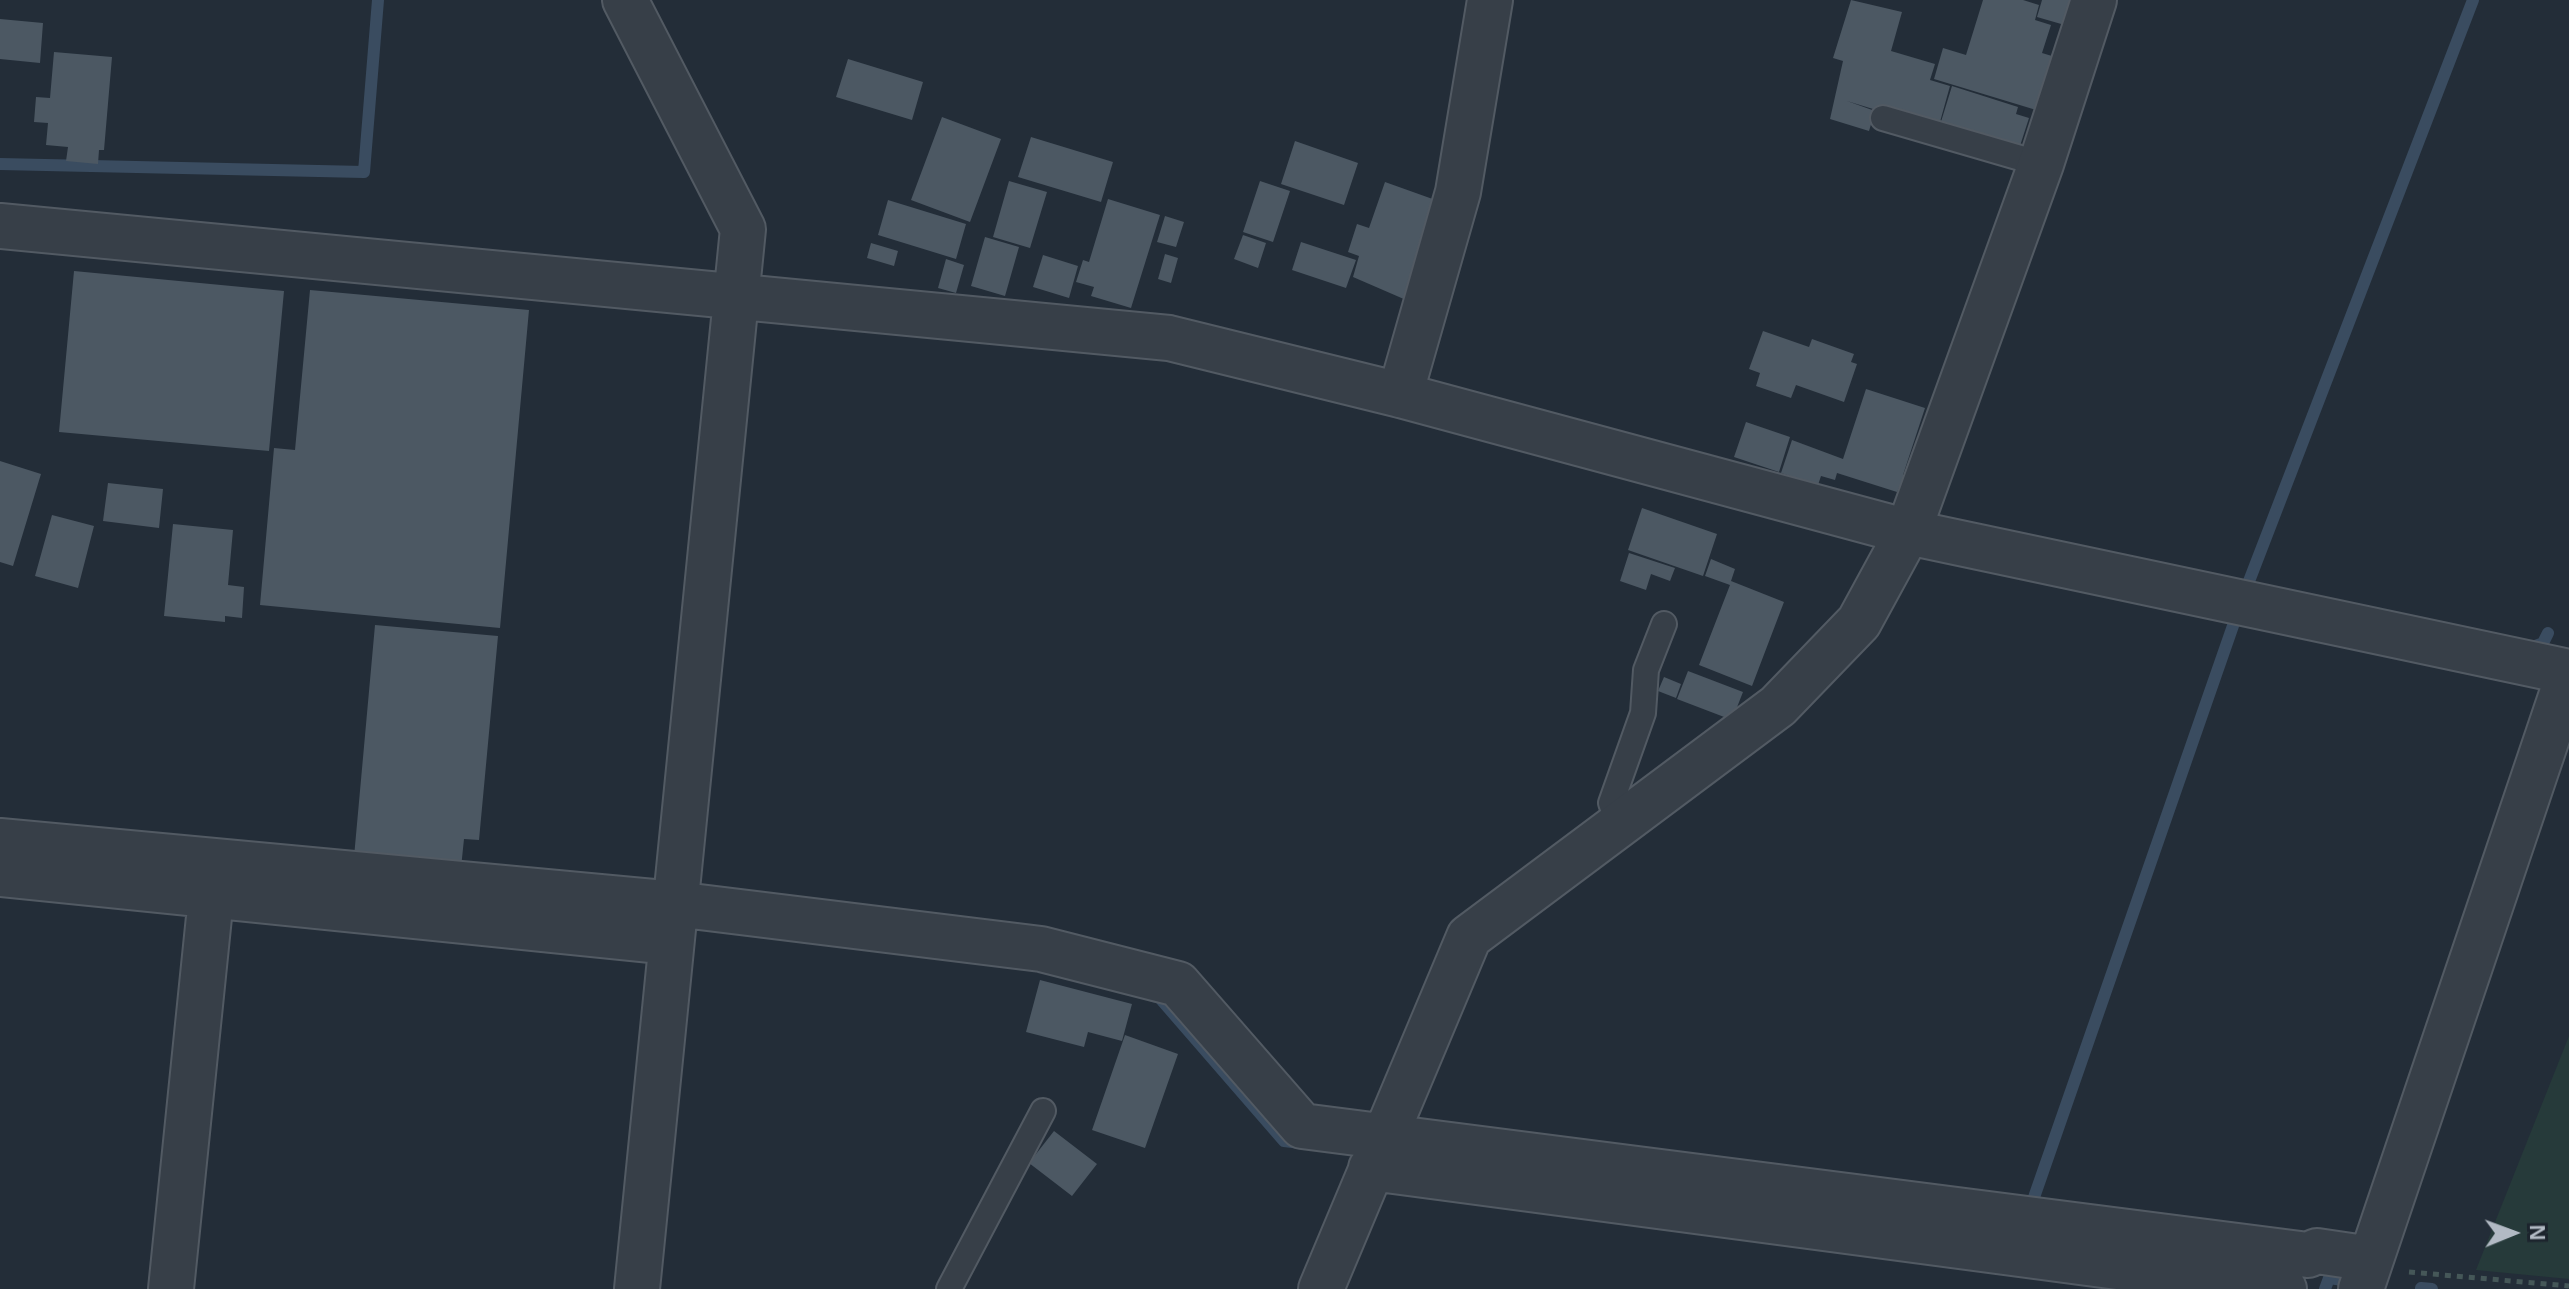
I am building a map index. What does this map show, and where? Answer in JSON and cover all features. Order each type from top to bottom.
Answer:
[{"type":"street","points":[[625,0],[743,229],[637,1289]]},
{"type":"street","points":[[1400,395],[1458,192],[1490,0]]},
{"type":"street","points":[[1321,1289],[1469,937],[1778,706],[1859,622],[1908,532],[2041,164],[2094,0]]},
{"type":"street","points":[[0,226],[1169,338],[1400,395],[1908,532],[2569,672],[2366,1272],[2317,1251],[2297,1278],[1378,1153],[1302,1126],[1178,984],[1041,949],[673,923],[213,878],[0,841]]},
{"type":"street","points":[[0,874],[213,878]]},
{"type":"street","points":[[171,1289],[213,878]]},
{"type":"lane","points":[[1883,118],[2041,164]]},
{"type":"lane","points":[[1619,824],[1611,803],[1643,713],[1646,670],[1664,624]]},
{"type":"lane","points":[[949,1289],[1043,1111]]},
{"type":"path","points":[[2366,1272],[2569,1286]]},
{"type":"green space","points":[[2569,1036],[2569,1279],[2476,1270]]},
{"type":"building","points":[[1851,0],[1902,12],[1891,51],[1935,64],[1930,80],[1950,86],[1938,129],[1847,101],[1875,111],[1869,131],[1830,119],[1843,61],[1833,58]]},
{"type":"building","points":[[1983,0],[2023,0],[2039,5],[2035,20],[2051,25],[2042,53],[2062,59],[2046,113],[1934,79],[1943,48],[1966,55]]},
{"type":"building","points":[[2042,0],[2083,0],[2075,28],[2037,17]]},
{"type":"building","points":[[0,19],[43,23],[40,63],[0,59]]},
{"type":"building","points":[[54,52],[112,57],[104,150],[99,150],[98,164],[66,161],[68,147],[46,145],[48,123],[34,122],[36,97],[50,98]]},
{"type":"building","points":[[848,59],[923,82],[912,120],[836,97]]},
{"type":"building","points":[[1952,86],[2018,107],[2016,114],[2029,118],[2019,149],[1940,125]]},
{"type":"building","points":[[942,117],[1001,139],[970,222],[911,200]]},
{"type":"building","points":[[1031,137],[1113,162],[1101,202],[1018,177]]},
{"type":"building","points":[[1295,141],[1358,163],[1344,205],[1281,184]]},
{"type":"building","points":[[1009,181],[1047,192],[1030,248],[993,237]]},
{"type":"building","points":[[1260,181],[1290,191],[1273,242],[1243,232]]},
{"type":"building","points":[[1385,182],[1441,202],[1413,303],[1353,277],[1359,256],[1348,252],[1357,224],[1369,228]]},
{"type":"building","points":[[1108,199],[1160,215],[1131,308],[1091,296],[1094,287],[1076,282],[1083,260],[1089,262]]},
{"type":"building","points":[[888,200],[966,224],[956,259],[878,235]]},
{"type":"building","points":[[1165,216],[1184,222],[1176,247],[1157,242]]},
{"type":"building","points":[[1243,235],[1266,243],[1258,268],[1234,259]]},
{"type":"building","points":[[985,237],[1019,247],[1005,296],[971,286]]},
{"type":"building","points":[[1301,242],[1356,260],[1346,288],[1292,270]]},
{"type":"building","points":[[871,243],[898,251],[894,266],[867,258]]},
{"type":"building","points":[[1165,254],[1178,258],[1171,283],[1158,279]]},
{"type":"building","points":[[1043,255],[1078,266],[1069,298],[1033,287]]},
{"type":"building","points":[[946,259],[964,265],[956,293],[938,288]]},
{"type":"building","points":[[74,271],[284,291],[269,451],[59,432]]},
{"type":"building","points":[[310,290],[529,310],[500,628],[260,605],[274,448],[295,450]]},
{"type":"building","points":[[1763,331],[1809,347],[1812,339],[1854,354],[1851,362],[1857,364],[1844,402],[1796,385],[1791,398],[1756,386],[1760,373],[1749,369]]},
{"type":"building","points":[[1866,389],[1925,408],[1903,475],[1911,478],[1907,491],[1899,488],[1897,492],[1837,473],[1835,480],[1821,476],[1818,485],[1781,473],[1792,440],[1843,459]]},
{"type":"building","points":[[1746,422],[1790,437],[1779,472],[1734,457]]},
{"type":"building","points":[[0,461],[41,474],[13,566],[0,562]]},
{"type":"building","points":[[108,483],[163,489],[159,528],[103,521]]},
{"type":"building","points":[[1642,508],[1717,534],[1703,576],[1628,550]]},
{"type":"building","points":[[52,515],[94,526],[78,588],[35,576]]},
{"type":"building","points":[[173,524],[233,530],[228,585],[244,587],[242,618],[225,616],[225,622],[164,616]]},
{"type":"building","points":[[1629,553],[1675,568],[1670,581],[1651,574],[1646,590],[1620,581]]},
{"type":"building","points":[[1711,559],[1735,569],[1731,581],[1784,602],[1752,686],[1699,665],[1730,585],[1705,576]]},
{"type":"building","points":[[375,625],[498,636],[479,840],[464,839],[461,868],[354,857]]},
{"type":"building","points":[[1688,671],[1743,692],[1732,720],[1677,699]]},
{"type":"building","points":[[1664,677],[1681,684],[1676,698],[1658,691]]},
{"type":"building","points":[[1040,980],[1132,1004],[1122,1041],[1088,1032],[1084,1047],[1026,1032]]},
{"type":"building","points":[[1125,1035],[1178,1054],[1145,1148],[1092,1130]]},
{"type":"building","points":[[1054,1131],[1097,1164],[1072,1196],[1029,1163]]},
{"type":"waterway","points":[[0,164],[364,172],[378,0]]},
{"type":"waterway","points":[[2246,589],[2473,0]]},
{"type":"waterway","points":[[2031,1206],[2235,620]]},
{"type":"waterway","points":[[2527,649],[2543,643],[2548,633]]},
{"type":"waterway","points":[[1153,996],[1159,997],[1284,1141],[1301,1143]]},
{"type":"waterway","points":[[2325,1289],[2329,1278],[2343,1280]]},
{"type":"waterway","points":[[2421,1288],[2432,1289]]}]
